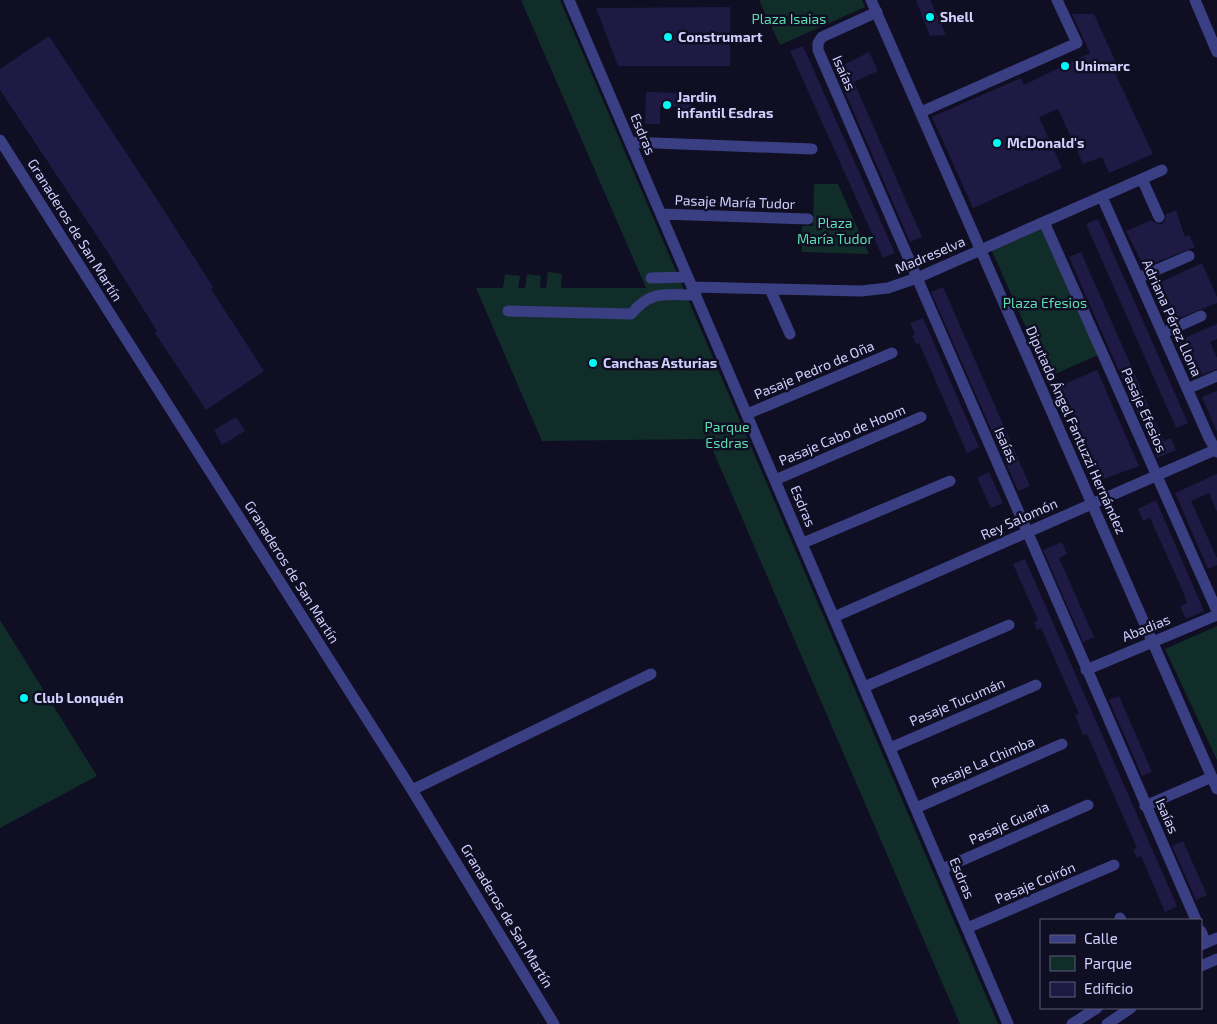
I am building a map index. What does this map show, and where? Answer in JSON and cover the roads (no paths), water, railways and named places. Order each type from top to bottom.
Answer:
[{"type":"street","name":"Esdras","points":[[570,0],[1008,1024]]},
{"type":"street","name":"Diputado Ángel Fantuzzi Hernández","points":[[871,0],[1217,789]]},
{"type":"street","points":[[920,112],[1077,43],[1057,0]]},
{"type":"street","points":[[1195,0],[1217,52]]},
{"type":"street","name":"Isaías","points":[[877,12],[822,37],[817,46],[1196,919]]},
{"type":"street","name":"Granaderos de San Martín","points":[[0,140],[412,790],[554,1024]]},
{"type":"street","points":[[630,142],[812,149]]},
{"type":"street","name":"Madreselva","points":[[651,278],[692,286],[862,291],[888,288],[917,278],[1162,170]]},
{"type":"street","points":[[1142,179],[1159,217]]},
{"type":"street","name":"Adriana Pérez Llona","points":[[1102,196],[1187,389],[1217,450]]},
{"type":"street","name":"Pasaje María Tudor","points":[[661,214],[808,219]]},
{"type":"street","name":"Pasaje Efesios","points":[[1044,222],[1217,611]]},
{"type":"street","points":[[1138,278],[1189,256]]},
{"type":"street","name":"Madreselva","points":[[508,312],[632,314],[643,300],[692,286]]},
{"type":"street","points":[[770,289],[790,334]]},
{"type":"street","points":[[1163,333],[1201,316]]},
{"type":"street","name":"Pasaje Pedro de Oña","points":[[747,414],[892,353]]},
{"type":"street","points":[[1187,389],[1217,376]]},
{"type":"street","name":"Pasaje Cabo de Hoom","points":[[775,480],[921,417]]},
{"type":"street","name":"Rey Salomón","points":[[834,617],[1217,450]]},
{"type":"street","points":[[802,544],[950,481]]},
{"type":"street","name":"Abadias","points":[[1086,670],[1217,615]]},
{"type":"street","points":[[864,687],[1009,625]]},
{"type":"street","points":[[412,790],[651,674]]},
{"type":"street","name":"Pasaje Tucumán","points":[[890,748],[1036,684]]},
{"type":"street","name":"Pasaje La Chimba","points":[[916,808],[1062,744]]},
{"type":"street","points":[[1146,806],[1212,777]]},
{"type":"street","name":"Pasaje Guaria","points":[[942,869],[1088,805]]},
{"type":"street","name":"Pasaje Coirón","points":[[967,928],[1114,866]]},
{"type":"street","points":[[1202,966],[1217,959]]},
{"type":"street","points":[[1072,1024],[1095,1009]]},
{"type":"street","points":[[1107,1024],[1130,1009]]},
{"type":"place","name":"Shell","points":[[930,17]]},
{"type":"place","name":"Construmart","points":[[668,37]]},
{"type":"place","name":"Unimarc","points":[[1065,66]]},
{"type":"place","name":"Jardin infantil Esdras","points":[[667,105]]},
{"type":"place","name":"McDonald's","points":[[997,143]]},
{"type":"place","name":"Canchas Asturias","points":[[593,363]]},
{"type":"place","name":"Club Lonquén","points":[[24,698]]},
{"type":"park label","name":"Plaza Isaias","points":[[789,19]]},
{"type":"park label","name":"Plaza María Tudor","points":[[835,232]]},
{"type":"park label","name":"Plaza Efesios","points":[[1045,303]]},
{"type":"park label","name":"Parque Esdras","points":[[727,436]]}]
